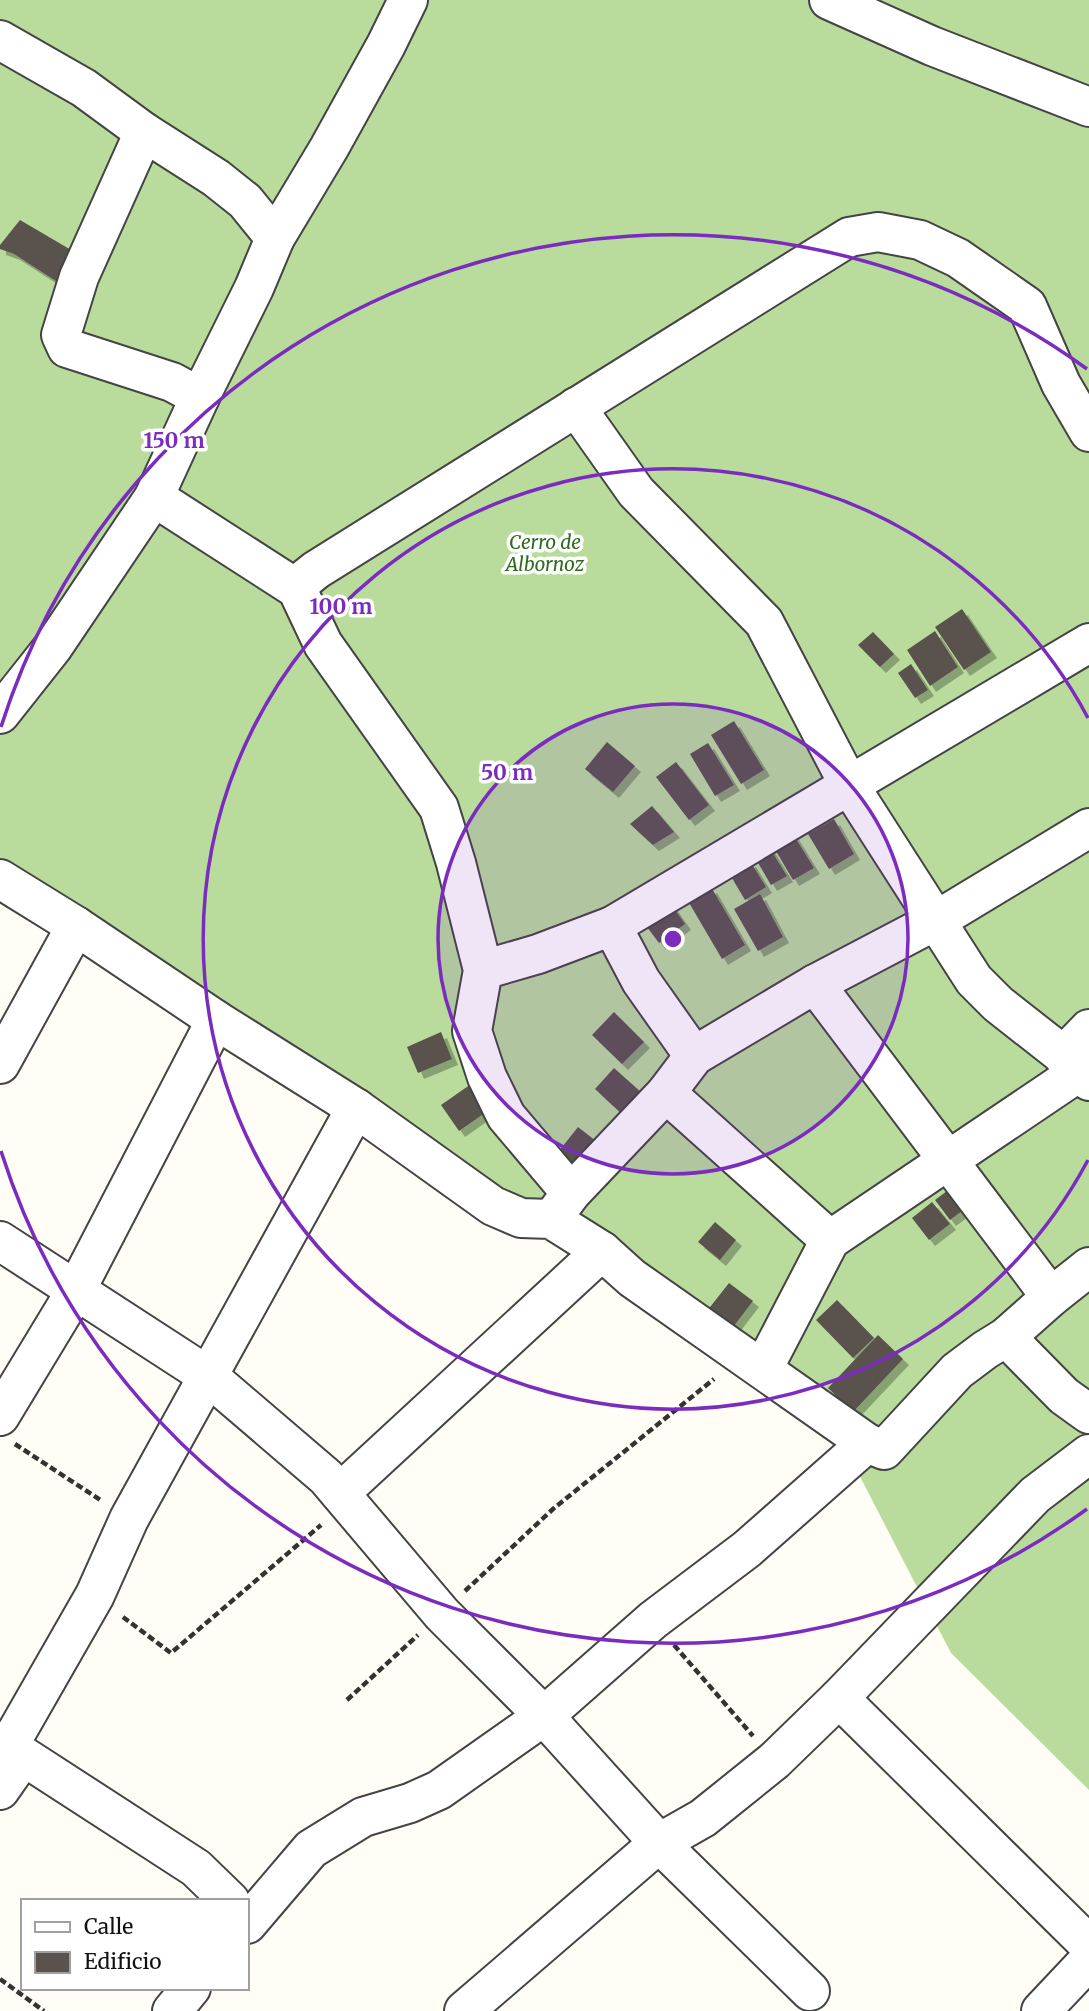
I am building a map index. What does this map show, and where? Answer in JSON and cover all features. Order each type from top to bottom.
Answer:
[{"type":"street","points":[[0,714],[53,647],[154,497],[254,288],[275,238],[380,57],[408,0]]},
{"type":"street","points":[[829,0],[932,46],[1089,107]]},
{"type":"street","points":[[0,40],[84,88],[144,132],[216,178],[245,201],[275,238]]},
{"type":"street","points":[[144,132],[79,277],[61,334],[67,348],[172,382],[200,397]]},
{"type":"street","points":[[297,589],[316,570],[849,237],[878,232],[920,240],[958,258],[1027,306],[1061,384],[1089,432]]},
{"type":"street","points":[[576,407],[636,492],[764,622],[849,785],[974,980],[1078,1069]]},
{"type":"street","points":[[154,497],[297,589],[323,644],[439,808],[456,863],[482,970],[472,1031],[486,1077],[506,1116],[561,1206],[602,1251],[632,1278],[867,1443],[884,1450],[957,1371],[1006,1337],[1089,1267]]},
{"type":"street","points":[[482,970],[538,954],[612,926],[1089,643]]},
{"type":"street","points":[[0,879],[76,926],[215,1020],[356,1108],[493,1206],[521,1218],[561,1206],[666,1093],[694,1056],[815,984],[937,920],[1089,828]]},
{"type":"street","points":[[0,1064],[76,926]]},
{"type":"street","points":[[612,926],[641,981],[694,1056]]},
{"type":"street","points":[[815,984],[1051,1297]]},
{"type":"street","points":[[5,1429],[215,1020]]},
{"type":"street","points":[[752,1363],[830,1240],[949,1161],[1078,1069],[1089,1029]]},
{"type":"street","points":[[666,1093],[830,1240]]},
{"type":"street","points":[[0,1790],[10,1748],[95,1595],[130,1519],[356,1108]]},
{"type":"street","points":[[0,1241],[208,1376],[326,1477],[442,1614],[544,1716],[659,1843],[810,1991]]},
{"type":"street","points":[[344,1498],[602,1251]]},
{"type":"street","points":[[1006,1337],[1065,1395],[1089,1414]]},
{"type":"street","points":[[248,1911],[311,1849],[363,1817],[410,1803],[439,1790],[544,1716],[653,1620],[747,1549],[867,1443]]},
{"type":"street","points":[[464,2011],[659,1843],[703,1818],[774,1761],[839,1698],[1035,1495],[1089,1454]]},
{"type":"street","points":[[839,1698],[1089,1945]]},
{"type":"street","points":[[10,1748],[196,1868],[226,1899]]},
{"type":"street","points":[[1041,2011],[1089,1960]]},
{"type":"street","points":[[172,2011],[189,1990]]},
{"type":"path","points":[[347,1700],[553,1508],[752,1363]]},
{"type":"path","points":[[5,1429],[130,1519]]},
{"type":"path","points":[[95,1595],[171,1653],[344,1498]]},
{"type":"path","points":[[653,1620],[774,1761]]},
{"type":"path","points":[[0,1979],[44,2011]]},
{"type":"green space","name":"Cerro de Albornoz","points":[[0,0],[1089,0],[1089,1790],[951,1653],[836,1430],[0,863]]},
{"type":"building","points":[[20,220],[78,254],[59,283],[14,254],[0,249],[0,245]]},
{"type":"building","points":[[962,609],[991,652],[964,670],[935,627]]},
{"type":"building","points":[[935,631],[958,667],[930,686],[907,650]]},
{"type":"building","points":[[873,632],[894,654],[880,667],[858,645]]},
{"type":"building","points":[[911,664],[928,690],[915,698],[898,673]]},
{"type":"building","points":[[734,721],[764,770],[741,784],[711,735]]},
{"type":"building","points":[[607,742],[635,766],[613,792],[585,769]]},
{"type":"building","points":[[708,743],[734,785],[715,796],[690,754]]},
{"type":"building","points":[[676,762],[709,805],[689,820],[656,777]]},
{"type":"building","points":[[652,806],[674,832],[653,845],[630,824]]},
{"type":"building","points":[[834,819],[854,854],[829,869],[808,834]]},
{"type":"building","points":[[793,834],[814,868],[793,880],[773,846]]},
{"type":"building","points":[[769,847],[787,876],[771,885],[754,856]]},
{"type":"building","points":[[750,861],[766,887],[745,900],[729,873]]},
{"type":"building","points":[[711,887],[745,945],[722,959],[688,901]]},
{"type":"building","points":[[760,894],[783,937],[758,951],[734,909]]},
{"type":"building","points":[[671,904],[685,924],[659,943],[644,923]]},
{"type":"building","points":[[614,1012],[644,1042],[622,1064],[592,1035]]},
{"type":"building","points":[[441,1032],[452,1059],[418,1073],[407,1047]]},
{"type":"building","points":[[614,1068],[642,1093],[622,1114],[595,1089]]},
{"type":"building","points":[[474,1082],[492,1108],[459,1131],[441,1105]]},
{"type":"building","points":[[578,1127],[601,1145],[578,1174],[555,1156]]},
{"type":"building","points":[[959,1182],[974,1202],[950,1220],[935,1200]]},
{"type":"building","points":[[932,1202],[950,1224],[929,1240],[912,1218]]},
{"type":"building","points":[[715,1222],[736,1240],[720,1260],[698,1242]]},
{"type":"building","points":[[729,1283],[753,1301],[727,1335],[703,1316]]},
{"type":"building","points":[[837,1300],[874,1338],[853,1358],[816,1320]]},
{"type":"building","points":[[878,1335],[903,1359],[853,1412],[828,1388]]}]
